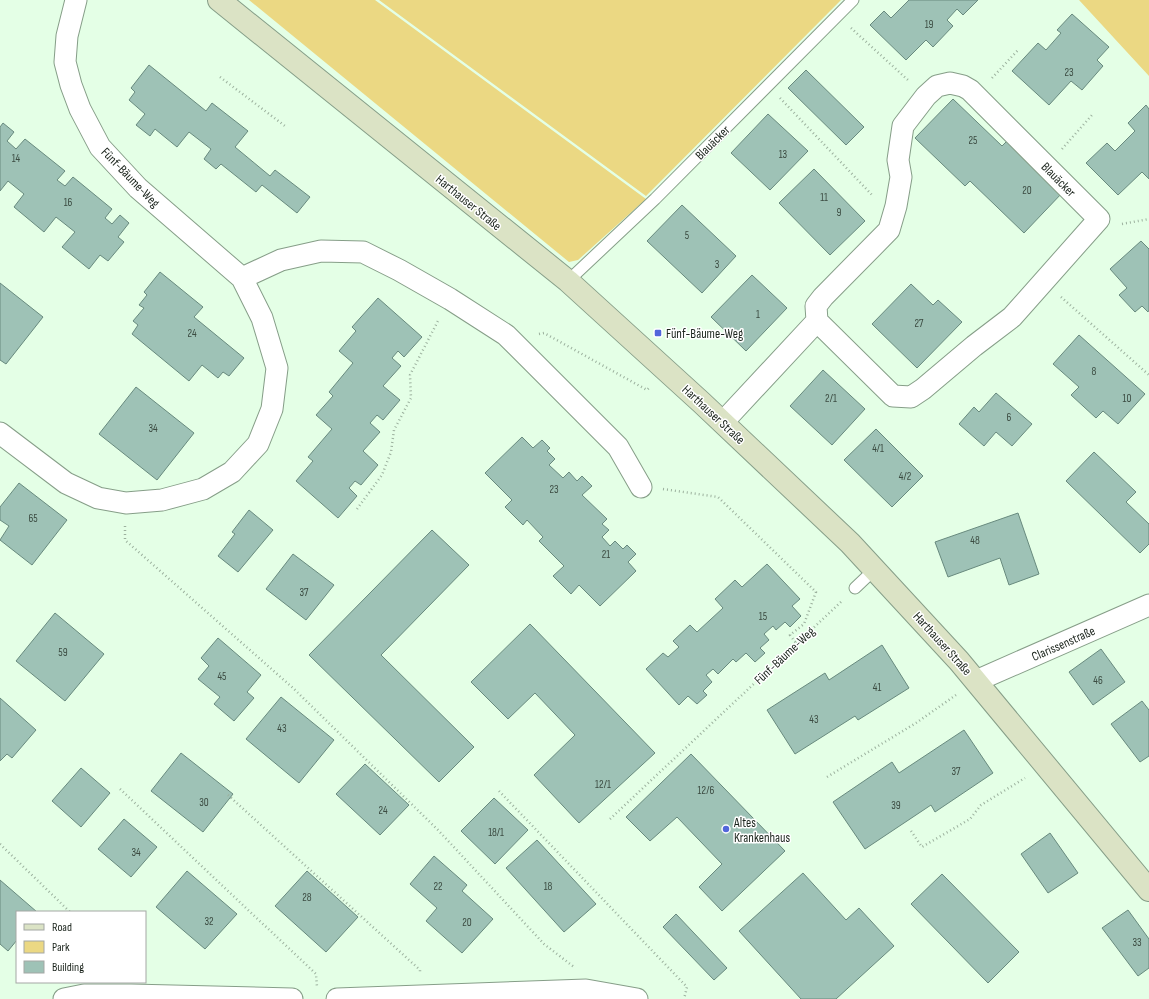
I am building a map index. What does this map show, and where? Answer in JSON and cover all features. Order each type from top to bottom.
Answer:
[{"type":"street","name":"Fünf-Bäume-Weg","points":[[0,433],[66,483],[98,498],[126,503],[162,500],[202,489],[232,472],[258,444],[272,409],[276,368],[262,318],[242,278],[138,188],[100,147],[80,109],[71,85],[65,62],[67,36],[76,0]]},
{"type":"street","name":"Harthauser Straße","points":[[219,0],[568,281],[665,368],[850,543],[875,569],[968,686],[1149,890]]},
{"type":"street","name":"Blauäcker","points":[[950,83],[963,86],[976,96],[1099,219],[1012,317],[974,346],[924,389],[911,397],[893,396],[817,321],[816,306],[889,230],[901,177],[898,160],[903,126],[926,96],[937,86],[950,83]]},
{"type":"street","points":[[242,278],[281,260],[322,251],[363,252],[450,299],[506,335],[618,447],[640,486]]},
{"type":"street","points":[[723,422],[817,321]]},
{"type":"street","name":"Clarissenstraße","points":[[968,686],[1149,605]]},
{"type":"street","points":[[327,996],[420,995],[468,997],[586,990],[637,999]]},
{"type":"street","points":[[64,999],[84,995],[292,999]]},
{"type":"lane","name":"Blauäcker","points":[[568,281],[655,199],[853,0]]},
{"type":"lane","points":[[855,588],[875,569]]},
{"type":"path","points":[[837,16],[926,96]]},
{"type":"path","points":[[976,96],[1019,49]]},
{"type":"path","points":[[220,77],[285,126]]},
{"type":"path","points":[[768,86],[893,216]]},
{"type":"path","points":[[1047,167],[1092,115]]},
{"type":"path","points":[[1044,282],[1149,375]]},
{"type":"path","points":[[357,509],[382,475],[391,452],[394,430],[410,398],[410,374],[450,299]]},
{"type":"path","points":[[506,335],[544,333],[647,390],[665,368]]},
{"type":"path","points":[[640,486],[718,497],[816,592],[804,624],[790,635],[796,643]]},
{"type":"path","points":[[126,503],[125,540],[298,694],[438,830],[544,944],[573,965],[586,990]]},
{"type":"path","name":"Fünf-Bäume-Weg","points":[[610,819],[855,588]]},
{"type":"path","points":[[827,777],[916,723],[968,686]]},
{"type":"path","points":[[911,831],[922,847],[970,819],[981,805],[1032,775]]},
{"type":"path","points":[[120,789],[316,974],[327,996]]},
{"type":"path","points":[[498,791],[687,987],[684,999]]},
{"type":"path","points":[[228,795],[420,970],[420,995]]},
{"type":"path","points":[[0,844],[69,911]]},
{"type":"green space","points":[[249,0],[375,0],[646,199],[578,260],[569,262]]},
{"type":"green space","points":[[379,0],[841,0],[646,196]]},
{"type":"green space","points":[[1079,0],[1149,0],[1149,76]]},
{"type":"building","points":[[909,0],[978,0],[963,15],[957,9],[947,20],[953,26],[933,47],[926,40],[906,60],[870,25],[884,11],[891,18]]},
{"type":"building","points":[[1072,14],[1109,47],[1097,60],[1103,66],[1082,90],[1071,81],[1049,105],[1012,71],[1038,43],[1046,50],[1061,33],[1057,30]]},
{"type":"building","points":[[149,65],[206,111],[212,103],[248,131],[235,147],[270,176],[275,170],[310,197],[297,213],[262,185],[256,192],[221,164],[216,169],[204,159],[211,149],[189,132],[177,147],[155,129],[150,136],[136,125],[145,114],[129,100],[135,92],[131,88]]},
{"type":"building","points":[[806,70],[864,127],[846,145],[788,88]]},
{"type":"building","points":[[953,99],[1002,146],[1009,139],[1063,192],[1024,233],[970,181],[965,186],[915,138]]},
{"type":"building","points":[[1146,105],[1149,109],[1149,179],[1142,172],[1118,195],[1086,163],[1107,143],[1115,151],[1135,131],[1128,123]]},
{"type":"building","points":[[768,114],[808,151],[770,190],[731,153]]},
{"type":"building","points":[[3,123],[14,132],[7,141],[16,149],[25,139],[65,171],[57,180],[65,186],[73,177],[112,209],[105,218],[112,224],[120,215],[129,223],[118,237],[124,242],[108,261],[100,255],[89,269],[62,247],[75,232],[56,217],[44,232],[14,207],[24,194],[8,181],[0,191],[0,127]]},
{"type":"building","points":[[814,169],[865,221],[830,255],[779,203]]},
{"type":"building","points":[[682,205],[736,256],[702,293],[647,241]]},
{"type":"building","points":[[1141,241],[1149,249],[1148,312],[1142,306],[1135,312],[1119,295],[1127,288],[1110,269]]},
{"type":"building","points":[[160,272],[203,307],[194,317],[244,358],[229,376],[223,372],[218,378],[202,365],[189,381],[132,334],[138,325],[133,321],[144,308],[139,305],[147,295],[144,292]]},
{"type":"building","points":[[752,275],[787,308],[746,351],[711,317]]},
{"type":"building","points":[[0,283],[43,317],[6,364],[0,360]]},
{"type":"building","points":[[911,284],[933,305],[938,300],[962,322],[917,368],[872,324]]},
{"type":"building","points":[[378,298],[422,337],[404,357],[398,351],[392,358],[401,366],[383,386],[400,400],[383,420],[377,415],[370,423],[380,432],[363,451],[378,465],[361,485],[355,481],[349,488],[357,496],[338,518],[296,481],[313,461],[308,457],[332,429],[316,415],[333,396],[329,392],[353,363],[339,351],[356,331],[352,327]]},
{"type":"building","points":[[1079,335],[1145,394],[1118,424],[1103,411],[1096,418],[1071,395],[1079,387],[1053,364]]},
{"type":"building","points":[[823,370],[865,409],[832,445],[790,406]]},
{"type":"building","points":[[136,387],[194,433],[157,480],[99,434]]},
{"type":"building","points":[[996,393],[1032,424],[1012,446],[996,432],[984,446],[959,424],[974,407],[979,412]]},
{"type":"building","points":[[876,429],[923,476],[892,507],[844,460]]},
{"type":"building","points":[[522,437],[533,448],[542,440],[550,448],[547,451],[555,459],[549,465],[563,478],[569,472],[577,481],[582,476],[592,486],[582,495],[607,519],[602,524],[609,530],[602,537],[610,546],[615,541],[623,549],[627,545],[636,554],[628,562],[636,571],[600,606],[579,585],[571,594],[553,576],[564,566],[539,541],[543,537],[527,520],[523,525],[505,507],[512,500],[485,473]]},
{"type":"building","points":[[1094,452],[1136,492],[1126,502],[1149,524],[1149,544],[1140,553],[1066,481]]},
{"type":"building","points":[[19,483],[67,520],[32,565],[0,540],[9,526],[0,520],[0,507]]},
{"type":"building","points":[[249,510],[273,530],[238,572],[218,556],[235,534],[232,532]]},
{"type":"building","points":[[1018,513],[1039,574],[1009,585],[1000,558],[948,577],[935,542]]},
{"type":"building","points":[[432,530],[469,565],[381,655],[474,747],[439,782],[309,655]]},
{"type":"building","points":[[293,554],[334,585],[306,620],[266,589]]},
{"type":"building","points":[[767,564],[800,599],[792,606],[801,616],[790,627],[785,622],[776,630],[773,626],[764,634],[769,640],[760,648],[765,653],[755,662],[746,653],[736,662],[733,659],[718,674],[713,669],[706,675],[712,682],[703,691],[707,695],[697,704],[688,696],[679,705],[646,669],[663,653],[668,657],[679,647],[673,641],[690,625],[697,632],[723,608],[715,599],[735,580],[742,587]]},
{"type":"building","points":[[55,613],[104,654],[65,701],[16,661]]},
{"type":"building","points":[[530,624],[655,753],[579,823],[534,775],[575,735],[535,693],[508,719],[471,682]]},
{"type":"building","points":[[218,638],[261,675],[247,692],[254,698],[234,721],[214,704],[220,697],[198,679],[209,666],[201,658]]},
{"type":"building","points":[[882,645],[909,688],[858,720],[855,716],[795,754],[767,710],[825,673],[829,680]]},
{"type":"building","points":[[1101,649],[1125,682],[1093,705],[1069,672]]},
{"type":"building","points":[[281,697],[334,740],[299,783],[246,739]]},
{"type":"building","points":[[0,698],[36,730],[12,758],[7,754],[0,761]]},
{"type":"building","points":[[1142,701],[1149,710],[1149,756],[1140,762],[1111,724]]},
{"type":"building","points":[[964,730],[993,773],[935,812],[931,805],[865,849],[833,802],[892,762],[899,773]]},
{"type":"building","points":[[181,753],[233,794],[203,832],[151,791]]},
{"type":"building","name":"Altes Krankenhaus","points":[[691,754],[785,851],[722,911],[699,887],[722,864],[677,817],[650,841],[626,817]]},
{"type":"building","points":[[365,764],[409,805],[380,835],[336,794]]},
{"type":"building","points":[[81,768],[110,793],[81,827],[52,801]]},
{"type":"building","points":[[494,798],[528,830],[495,864],[461,831]]},
{"type":"building","points":[[124,819],[157,847],[131,877],[98,849]]},
{"type":"building","points":[[1050,833],[1078,873],[1048,893],[1021,854]]},
{"type":"building","points":[[537,840],[596,904],[564,932],[506,868]]},
{"type":"building","points":[[434,856],[467,885],[462,891],[493,919],[462,953],[426,921],[437,908],[410,884]]},
{"type":"building","points":[[187,871],[237,914],[205,949],[156,907]]},
{"type":"building","points":[[307,871],[358,917],[326,952],[275,906]]},
{"type":"building","points":[[803,873],[846,920],[859,908],[894,946],[836,999],[801,999],[739,931]]},
{"type":"building","points":[[942,874],[1019,952],[988,983],[911,904]]},
{"type":"building","points":[[0,880],[36,911],[16,911],[16,941],[8,951],[0,944]]},
{"type":"building","points":[[1128,910],[1149,939],[1149,968],[1138,976],[1102,928]]},
{"type":"building","points":[[676,914],[727,968],[714,980],[663,927]]},
{"type":"place","name":"Fünf-Bäume-Weg","points":[[658,333]]},
{"type":"place","name":"Altes Krankenhaus","points":[[726,829]]}]
